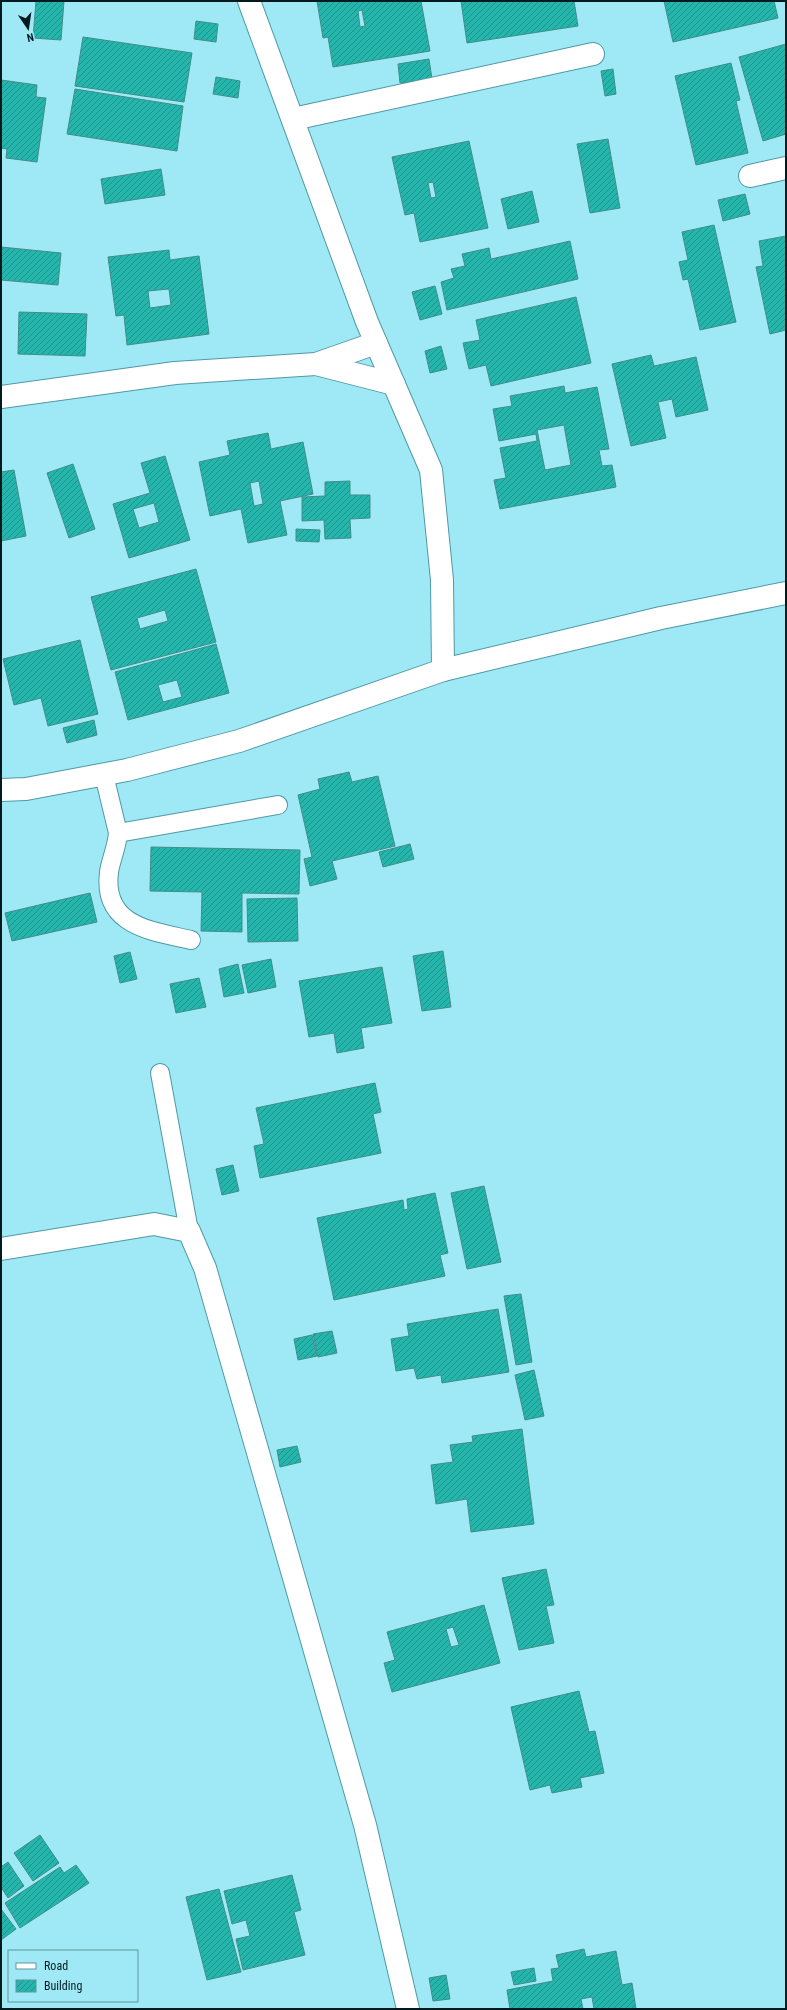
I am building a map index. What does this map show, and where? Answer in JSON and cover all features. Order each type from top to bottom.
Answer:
[{"type":"street","points":[[250,1],[366,322],[431,470],[442,580],[443,670]]},
{"type":"street","points":[[293,119],[593,54]]},
{"type":"street","points":[[750,176],[786,168]]},
{"type":"street","points":[[1,397],[175,373],[316,364],[376,343]]},
{"type":"street","points":[[316,364],[394,384]]},
{"type":"street","points":[[1,790],[26,789],[128,770],[239,740],[443,670],[661,618],[786,593]]},
{"type":"street","points":[[1,1249],[154,1224],[189,1230],[205,1268],[363,1817],[408,2009]]},
{"type":"lane","points":[[104,775],[118,833],[109,873],[110,892],[114,905],[127,921],[147,930],[191,940]]},
{"type":"lane","points":[[118,833],[278,805]]},
{"type":"lane","points":[[160,1073],[189,1230]]},
{"type":"building","points":[[36,1],[64,1],[61,40],[33,38]]},
{"type":"building","points":[[317,1],[421,1],[430,51],[333,67],[328,37],[323,38]],"holes":[[[362,10],[365,26],[360,27],[358,11]]]},
{"type":"building","points":[[461,1],[574,1],[578,26],[467,43]]},
{"type":"building","points":[[664,1],[774,1],[778,18],[673,42]]},
{"type":"building","points":[[196,21],[218,24],[216,42],[194,39]]},
{"type":"building","points":[[83,37],[192,53],[184,102],[75,86]]},
{"type":"building","points":[[786,44],[786,134],[763,141],[739,57]]},
{"type":"building","points":[[429,59],[432,79],[400,83],[398,64]]},
{"type":"building","points":[[731,63],[740,100],[736,101],[748,153],[696,165],[675,76]]},
{"type":"building","points":[[613,69],[616,94],[605,96],[601,71]]},
{"type":"building","points":[[216,77],[240,81],[238,98],[213,94]]},
{"type":"building","points":[[1,80],[37,85],[36,97],[46,98],[37,162],[6,158],[7,149],[1,148]]},
{"type":"building","points":[[75,89],[183,106],[177,151],[67,134]]},
{"type":"building","points":[[608,139],[620,208],[590,213],[577,144]]},
{"type":"building","points":[[469,141],[488,228],[420,242],[414,213],[405,215],[392,157]],"holes":[[[433,182],[436,197],[431,198],[428,183]]]},
{"type":"building","points":[[161,169],[165,195],[105,204],[101,179]]},
{"type":"building","points":[[532,191],[539,222],[508,229],[501,199]]},
{"type":"building","points":[[745,194],[750,214],[723,221],[718,200]]},
{"type":"building","points":[[714,225],[736,322],[700,330],[688,279],[683,280],[679,262],[688,260],[682,232]]},
{"type":"building","points":[[786,236],[786,330],[770,334],[756,267],[763,266],[759,241]]},
{"type":"building","points":[[570,241],[578,279],[447,310],[441,282],[454,278],[451,269],[465,266],[462,254],[489,248],[491,259]]},
{"type":"building","points":[[1,247],[61,253],[58,285],[1,280]]},
{"type":"building","points":[[169,250],[170,260],[199,256],[209,334],[127,345],[124,315],[116,316],[108,257]],"holes":[[[169,289],[171,305],[150,308],[148,291]]]},
{"type":"building","points":[[435,286],[442,314],[420,320],[412,292]]},
{"type":"building","points":[[576,297],[591,363],[491,386],[486,365],[469,369],[463,343],[480,340],[476,320]]},
{"type":"building","points":[[19,312],[87,314],[85,356],[18,354]]},
{"type":"building","points":[[441,346],[447,369],[430,373],[425,351]]},
{"type":"building","points":[[651,355],[654,366],[696,357],[708,410],[676,417],[672,399],[658,402],[666,438],[631,446],[612,364]]},
{"type":"building","points":[[564,386],[565,393],[597,387],[609,449],[599,450],[602,466],[612,465],[616,487],[500,509],[494,480],[506,478],[500,448],[537,441],[536,434],[499,441],[493,409],[512,406],[510,396]],"holes":[[[564,425],[571,465],[545,470],[537,430]]]},
{"type":"building","points":[[268,433],[271,449],[303,442],[313,494],[280,501],[287,535],[248,543],[241,509],[210,516],[199,462],[230,455],[227,441]],"holes":[[[259,481],[263,504],[254,506],[250,483]]]},
{"type":"building","points":[[165,456],[190,540],[129,558],[113,504],[150,493],[141,463]],"holes":[[[154,503],[159,522],[139,528],[133,509]]]},
{"type":"building","points":[[73,464],[95,529],[69,538],[47,473]]},
{"type":"building","points":[[14,470],[26,536],[1,541],[1,472]]},
{"type":"building","points":[[350,481],[350,495],[370,495],[370,518],[350,519],[351,538],[325,539],[324,520],[302,521],[302,497],[325,496],[325,482]]},
{"type":"building","points":[[296,529],[320,530],[319,542],[296,541]]},
{"type":"building","points":[[196,569],[216,642],[111,670],[91,597]],"holes":[[[165,610],[168,621],[140,629],[137,618]]]},
{"type":"building","points":[[80,640],[98,714],[48,726],[41,698],[14,705],[3,659]]},
{"type":"building","points":[[216,644],[229,693],[128,720],[115,672]],"holes":[[[177,680],[182,697],[163,702],[158,685]]]},
{"type":"building","points":[[94,720],[97,735],[67,743],[63,728]]},
{"type":"building","points":[[349,772],[352,782],[378,776],[395,846],[332,861],[337,879],[310,886],[304,859],[312,857],[298,795],[320,789],[318,779]]},
{"type":"building","points":[[410,844],[414,859],[383,867],[379,852]]},
{"type":"building","points":[[151,847],[300,850],[299,894],[242,893],[242,932],[201,931],[202,892],[150,891]]},
{"type":"building","points":[[90,893],[97,922],[12,941],[5,913]]},
{"type":"building","points":[[297,898],[298,941],[248,942],[247,899]]},
{"type":"building","points":[[443,951],[451,1007],[422,1011],[413,956]]},
{"type":"building","points":[[130,952],[137,979],[120,983],[114,956]]},
{"type":"building","points":[[271,959],[276,987],[248,993],[242,965]]},
{"type":"building","points":[[238,964],[244,993],[224,997],[219,969]]},
{"type":"building","points":[[382,967],[392,1023],[361,1028],[364,1048],[337,1053],[334,1033],[309,1037],[299,981]]},
{"type":"building","points":[[199,978],[206,1007],[176,1013],[170,984]]},
{"type":"building","points":[[375,1083],[381,1112],[373,1114],[381,1153],[260,1178],[254,1146],[264,1144],[256,1108]]},
{"type":"building","points":[[233,1165],[239,1191],[222,1195],[216,1169]]},
{"type":"building","points":[[484,1186],[501,1262],[467,1269],[451,1193]]},
{"type":"building","points":[[435,1193],[448,1253],[440,1255],[445,1276],[334,1300],[317,1218],[403,1200],[404,1210],[408,1209],[407,1199]]},
{"type":"building","points":[[521,1294],[532,1362],[516,1365],[504,1296]]},
{"type":"building","points":[[498,1309],[509,1372],[442,1383],[441,1375],[417,1379],[414,1368],[396,1371],[391,1339],[409,1336],[407,1324]]},
{"type":"building","points":[[332,1331],[337,1353],[318,1357],[313,1334]]},
{"type":"building","points":[[312,1335],[317,1356],[298,1360],[294,1339]]},
{"type":"building","points":[[534,1370],[544,1416],[525,1420],[515,1375]]},
{"type":"building","points":[[522,1429],[534,1524],[471,1532],[467,1499],[436,1504],[431,1465],[453,1462],[450,1445],[473,1442],[472,1436]]},
{"type":"building","points":[[297,1446],[301,1462],[280,1467],[277,1450]]},
{"type":"building","points":[[546,1569],[554,1605],[546,1606],[554,1643],[519,1650],[502,1578]]},
{"type":"building","points":[[484,1605],[500,1663],[392,1692],[384,1663],[395,1660],[387,1632]],"holes":[[[453,1627],[459,1645],[451,1647],[446,1629]]]},
{"type":"building","points":[[579,1691],[589,1732],[595,1731],[604,1773],[580,1778],[582,1787],[552,1793],[550,1785],[530,1790],[511,1707]]},
{"type":"building","points":[[40,1835],[59,1863],[33,1881],[14,1853]]},
{"type":"building","points":[[8,1862],[24,1886],[8,1898],[1,1887],[1,1867]]},
{"type":"building","points":[[76,1865],[89,1883],[20,1928],[5,1903],[60,1867],[64,1873]]},
{"type":"building","points":[[292,1875],[301,1910],[294,1912],[305,1955],[243,1970],[236,1939],[250,1936],[246,1920],[232,1924],[224,1891]]},
{"type":"building","points":[[219,1889],[241,1972],[207,1980],[186,1897]]},
{"type":"building","points":[[1,1909],[16,1929],[1,1940]]},
{"type":"building","points":[[584,1949],[586,1957],[616,1951],[622,1985],[632,1983],[636,2009],[594,2009],[592,1997],[581,1999],[583,2009],[510,2009],[507,1990],[553,1981],[551,1969],[559,1968],[556,1955]]},
{"type":"building","points":[[534,1968],[536,1981],[514,1985],[511,1972]]},
{"type":"building","points":[[446,1975],[450,1999],[433,2001],[429,1978]]}]
